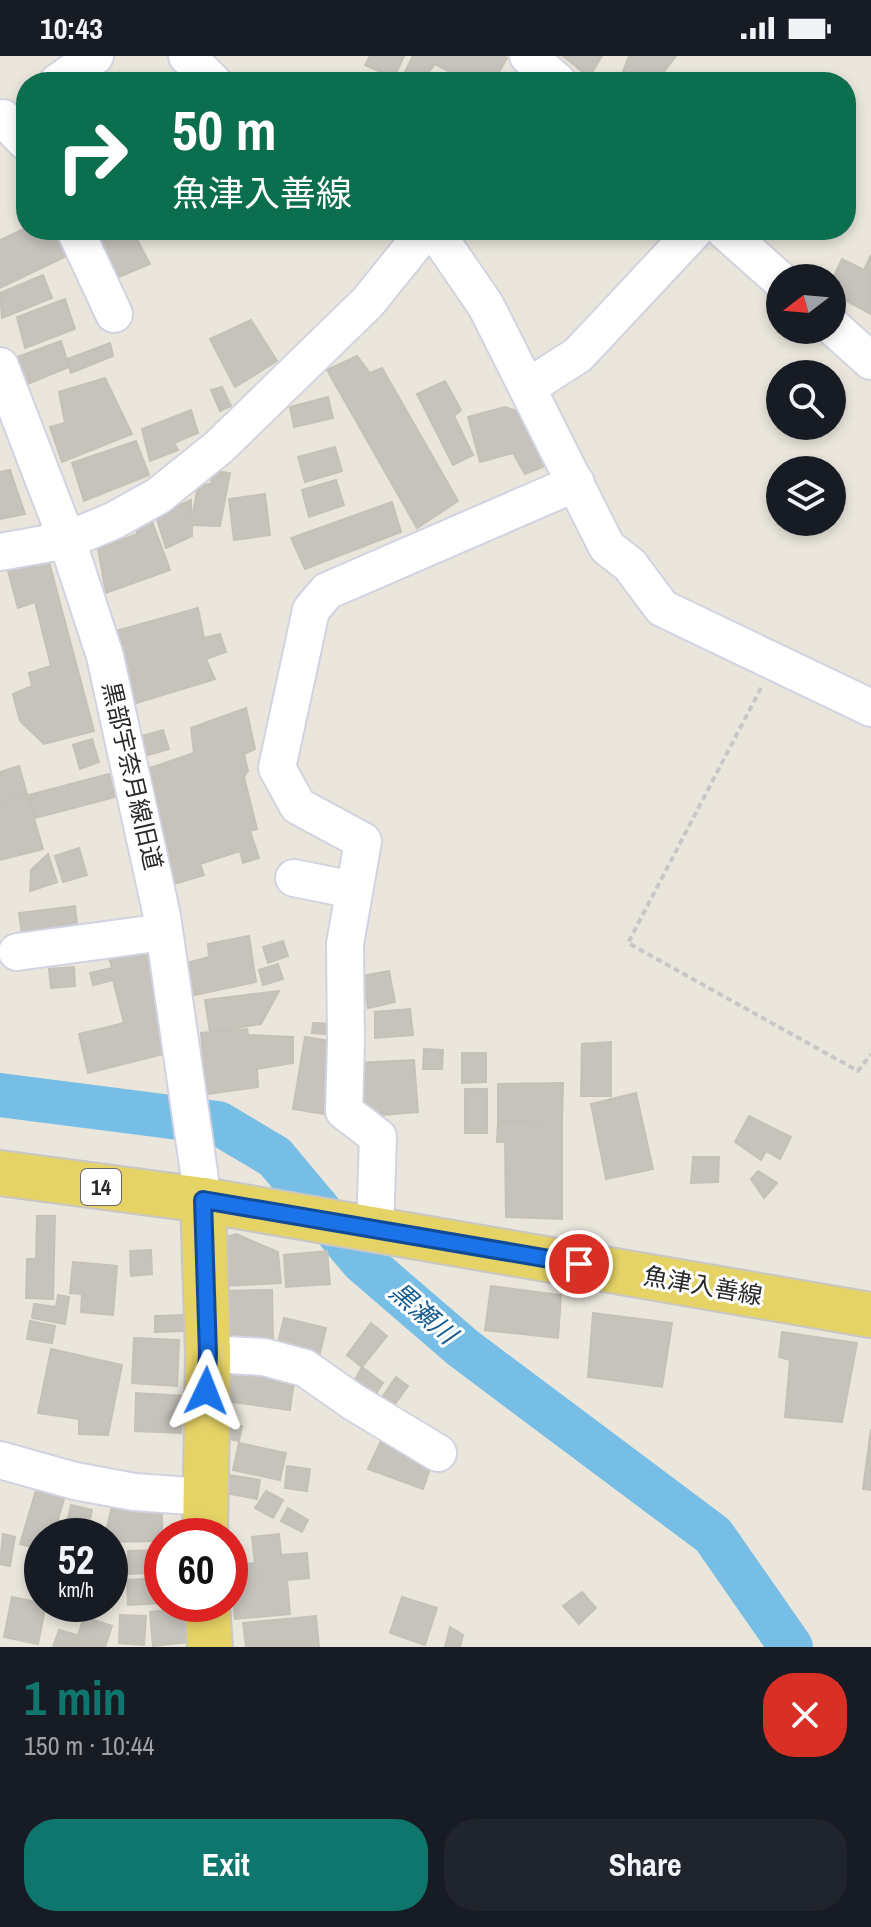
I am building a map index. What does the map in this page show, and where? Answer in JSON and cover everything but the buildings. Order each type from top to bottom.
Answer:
[{"type":"main road","name":"14","points":[[0,1173],[203,1200]]},
{"type":"main road","name":"魚津入善線","points":[[203,1200],[871,1315]]},
{"type":"main road","points":[[203,1200],[208,1354],[205,1516]]},
{"type":"main road","points":[[208,1622],[210,1647]]},
{"type":"street","points":[[72,72],[95,56]]},
{"type":"street","points":[[187,56],[203,72]]},
{"type":"street","points":[[80,240],[114,314]]},
{"type":"street","points":[[0,552],[67,540],[113,521],[158,496],[219,447],[368,302],[418,240]]},
{"type":"street","points":[[441,240],[486,306],[607,547],[630,565],[662,608],[871,708]]},
{"type":"street","points":[[528,387],[578,355],[686,240]]},
{"type":"street","points":[[735,240],[766,268]]},
{"type":"street","points":[[846,339],[871,361]]},
{"type":"street","name":"黒部宇奈月線旧道","points":[[0,366],[67,540],[105,656],[164,932],[203,1200]]},
{"type":"street","points":[[368,1228],[378,1137],[344,1111],[345,944],[363,841],[298,806],[277,768],[311,610],[327,591],[576,483]]},
{"type":"street","points":[[294,878],[354,890]]},
{"type":"street","points":[[17,952],[164,932]]},
{"type":"street","points":[[208,1354],[264,1357],[305,1368],[352,1401],[438,1453]]},
{"type":"street","points":[[0,1460],[75,1481],[134,1492],[205,1516]]},
{"type":"path","points":[[775,662],[628,943],[858,1071],[871,1054]]},
{"type":"waterway","name":"黒瀬川","points":[[0,1095],[218,1123],[275,1157],[362,1261],[463,1348],[713,1535],[791,1647]]},
{"type":"route","points":[[206,1391],[208,1354],[203,1200],[579,1264]]}]
